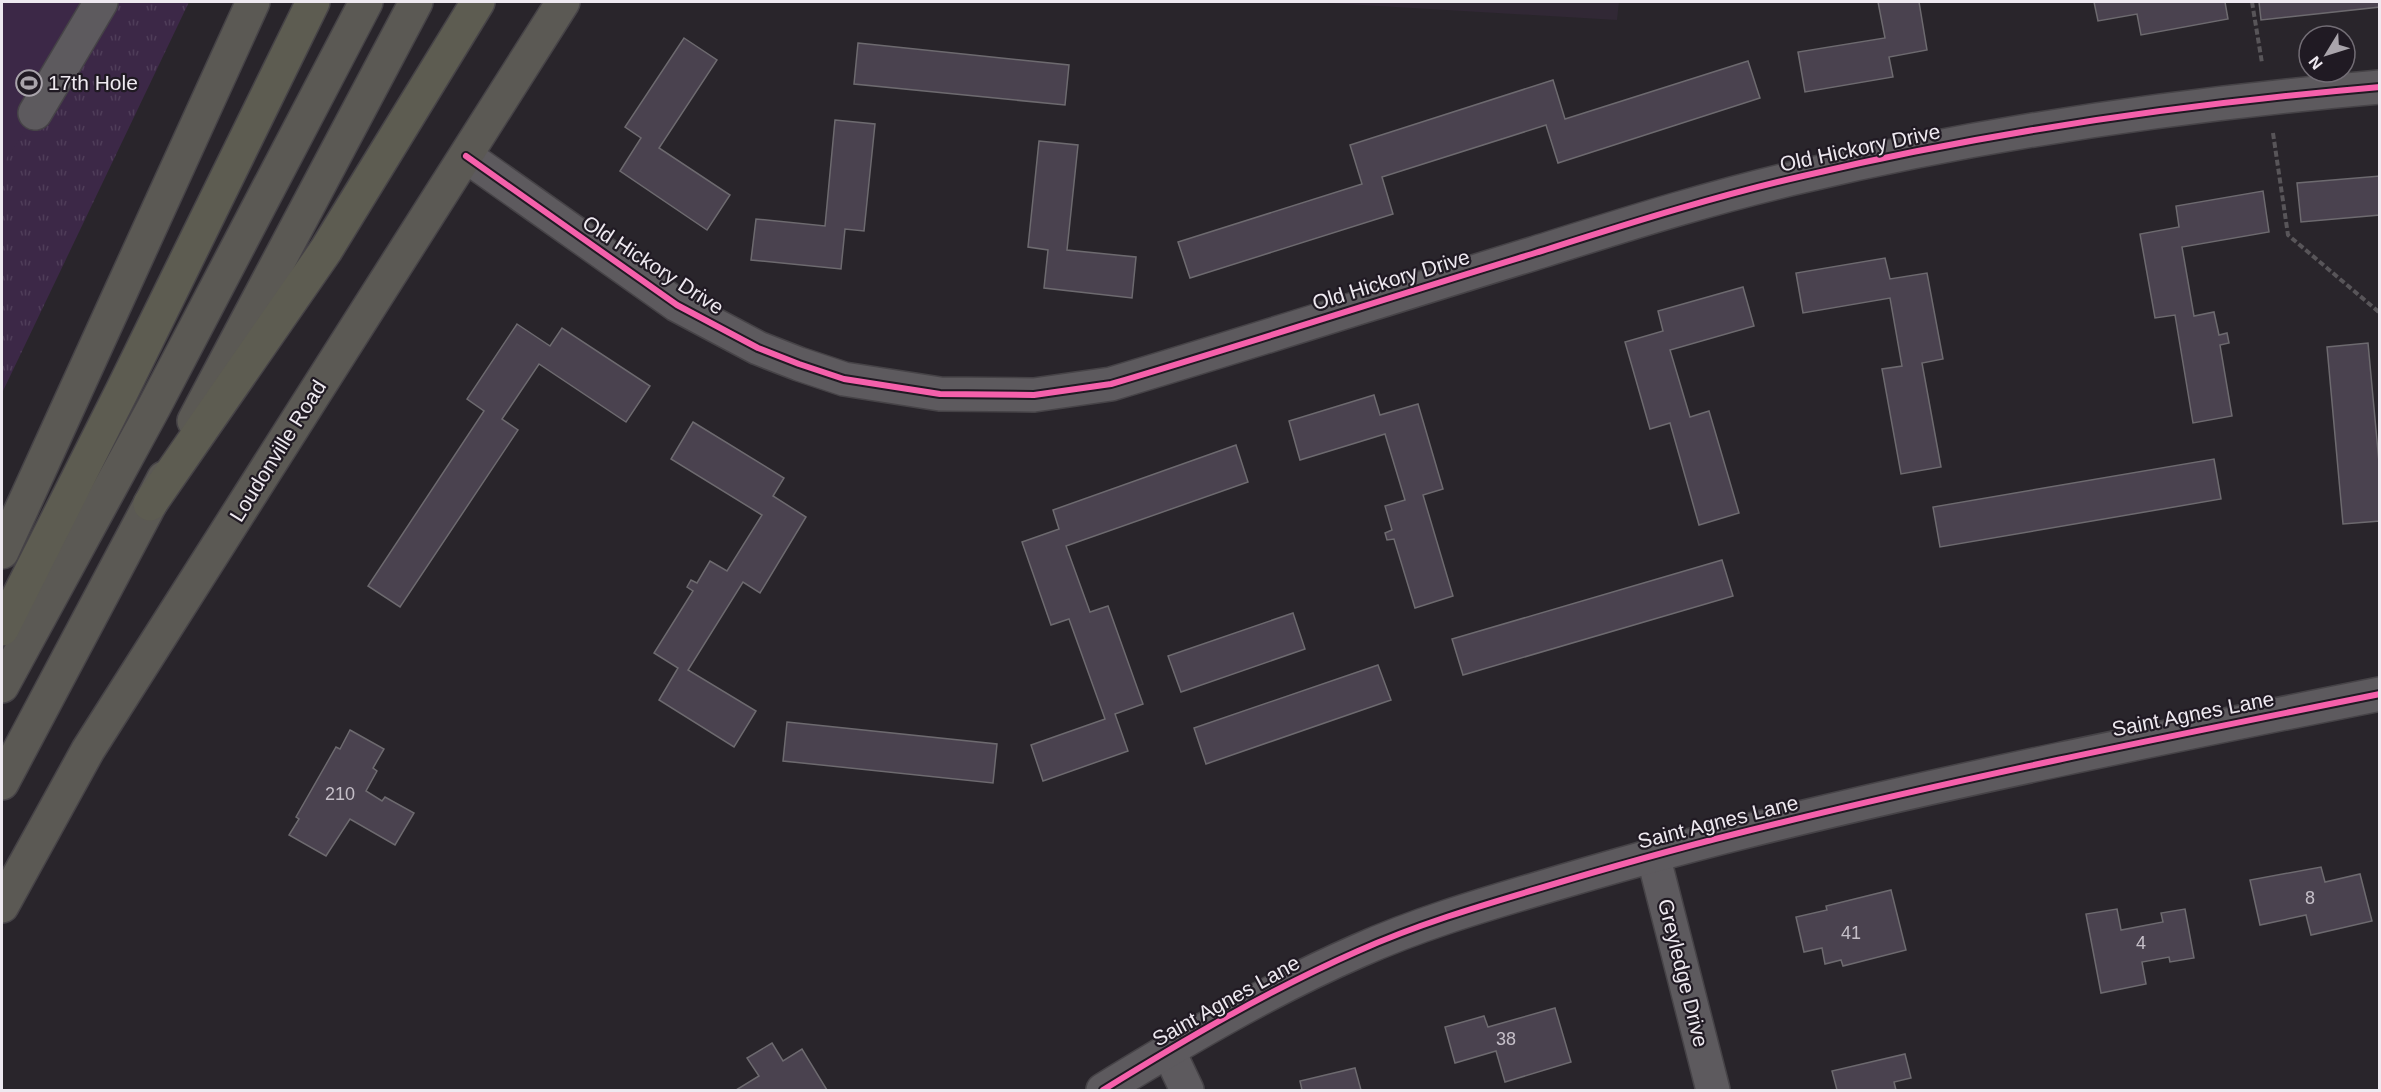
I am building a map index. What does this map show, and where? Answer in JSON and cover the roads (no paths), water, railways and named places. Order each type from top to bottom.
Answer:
[{"type":"highway","points":[[2,628],[127,381],[313,2]]},
{"type":"highway","points":[[150,504],[326,250],[478,2]]},
{"type":"main road","points":[[2,552],[253,2]]},
{"type":"main road","points":[[2,687],[148,417],[366,2]]},
{"type":"main road","points":[[2,783],[416,2]]},
{"type":"main road","name":"Loudonville Road","points":[[2,906],[88,750],[563,2]]},
{"type":"street","points":[[35,113],[101,2]]},
{"type":"street","name":"Old Hickory Drive","points":[[466,156],[677,305],[758,348],[844,379],[893,388],[940,394],[1034,395],[1111,384],[1669,212],[1799,176],[1943,146],[2098,118],[2268,97],[2379,87]]},
{"type":"street","name":"Saint Agnes Lane","points":[[1103,1090],[1279,987],[1359,950],[1432,922],[1653,855],[1974,777],[2379,694]]},
{"type":"street","name":"Greyledge Drive","points":[[1653,855],[1713,1090]]},
{"type":"street","points":[[1168,1050],[1186,1090]]},
{"type":"place","name":"17th Hole","points":[[29,83]]}]
